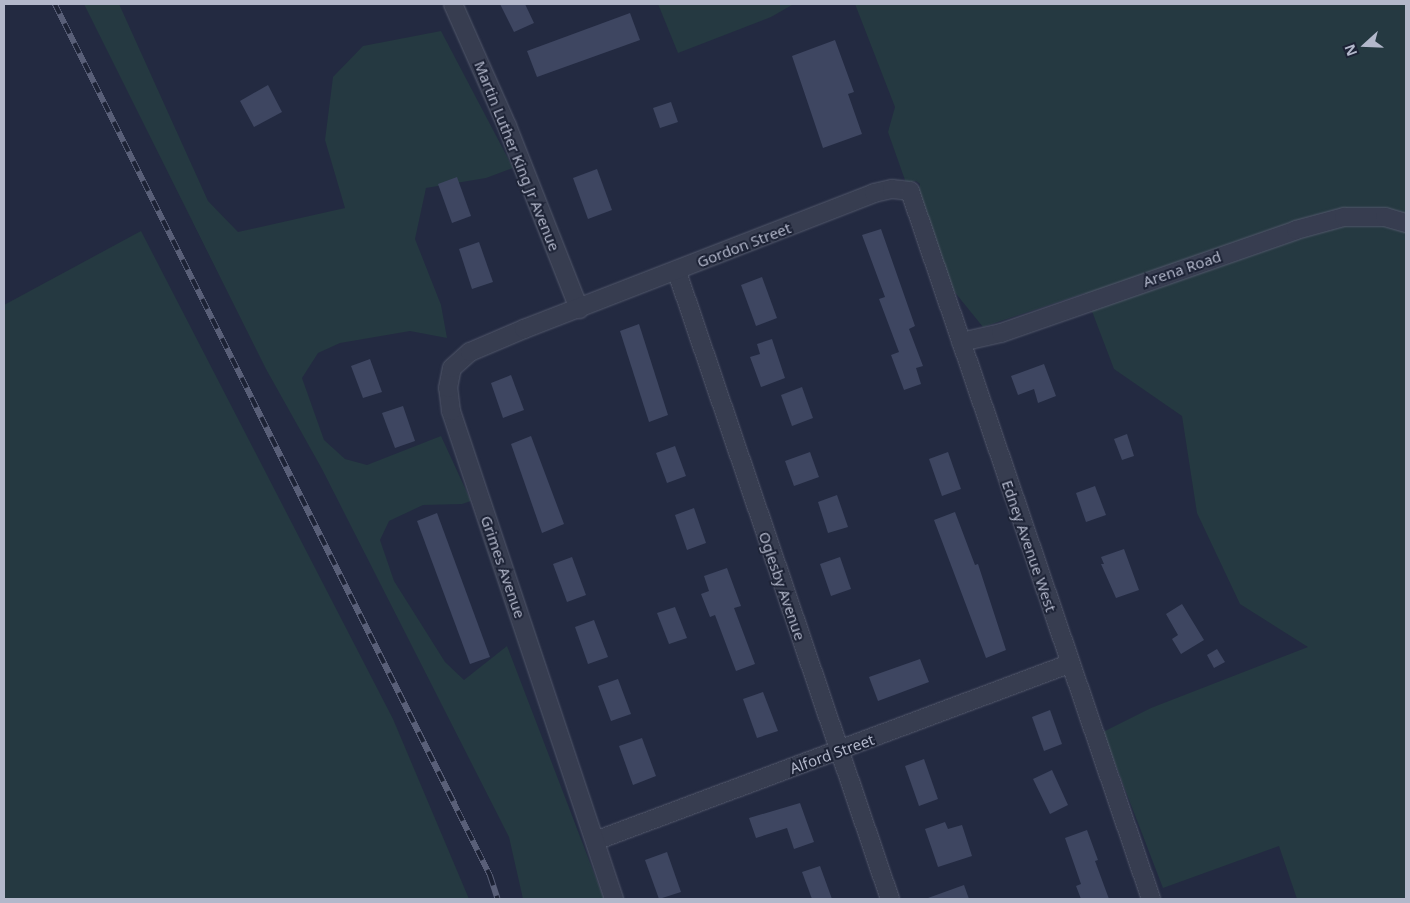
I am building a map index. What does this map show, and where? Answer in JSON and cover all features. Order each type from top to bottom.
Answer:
[{"type":"street","name":"Martin Luther King Jr Avenue","points":[[453,4],[507,126],[579,308]]},
{"type":"street","name":"Gordon Street","points":[[579,308],[677,272],[874,193],[910,191]]},
{"type":"street","name":"Edney Avenue West","points":[[910,191],[1069,664],[1151,899]]},
{"type":"street","name":"Arena Road","points":[[960,342],[1001,332],[1279,236],[1344,217],[1384,217],[1406,223]]},
{"type":"street","name":"Oglesby Avenue","points":[[677,272],[890,899]]},
{"type":"street","name":"Grimes Avenue","points":[[579,308],[470,352],[452,368],[448,388],[451,411],[614,899]]},
{"type":"street","name":"Alford Street","points":[[594,841],[1069,664]]},
{"type":"shaded area","points":[[84,4],[119,4],[208,201],[238,232],[345,208],[325,140],[333,77],[363,46],[441,31],[513,168],[486,178],[426,188],[415,239],[441,305],[447,338],[410,331],[340,343],[318,353],[302,378],[324,440],[345,459],[367,465],[441,436],[471,501],[462,504],[423,505],[389,521],[380,540],[394,581],[445,662],[464,680],[507,646],[604,899],[523,899],[509,837],[322,469],[266,369]]},
{"type":"shaded area","points":[[658,4],[792,5],[771,17],[678,53]]},
{"type":"shaded area","points":[[855,4],[1406,4],[1406,899],[1297,899],[1279,846],[1163,888],[1103,732],[1151,708],[1308,647],[1240,604],[1197,513],[1182,416],[1114,369],[1085,293],[983,327],[953,290],[919,190],[920,184],[916,181],[906,183],[888,132],[895,107]]},
{"type":"shaded area","points":[[141,231],[393,719],[469,899],[4,899],[4,305]]},
{"type":"building","points":[[500,4],[525,4],[534,23],[514,32]]},
{"type":"building","points":[[630,13],[640,40],[537,77],[527,51]]},
{"type":"building","points":[[835,40],[854,92],[848,94],[862,134],[823,148],[792,56]]},
{"type":"building","points":[[268,85],[282,112],[254,127],[240,101]]},
{"type":"building","points":[[671,102],[678,122],[660,128],[653,108]]},
{"type":"building","points":[[597,169],[612,210],[588,219],[573,178]]},
{"type":"building","points":[[457,177],[471,216],[452,223],[438,184]]},
{"type":"building","points":[[881,229],[915,326],[909,329],[923,366],[916,368],[921,384],[904,390],[891,355],[899,352],[879,299],[885,297],[862,235]]},
{"type":"building","points":[[479,242],[493,282],[472,289],[459,249]]},
{"type":"building","points":[[762,277],[777,318],[756,326],[741,285]]},
{"type":"building","points":[[639,324],[668,415],[649,422],[620,331]]},
{"type":"building","points":[[772,339],[785,378],[761,387],[750,357],[760,354],[757,344]]},
{"type":"building","points":[[370,359],[382,392],[363,398],[351,366]]},
{"type":"building","points":[[1044,364],[1056,396],[1038,403],[1034,389],[1018,395],[1011,376]]},
{"type":"building","points":[[511,375],[524,410],[503,418],[491,383]]},
{"type":"building","points":[[802,387],[813,418],[792,426],[781,395]]},
{"type":"building","points":[[403,406],[415,441],[395,448],[382,413]]},
{"type":"building","points":[[1127,434],[1134,456],[1122,460],[1114,439]]},
{"type":"building","points":[[531,436],[564,524],[542,533],[511,444]]},
{"type":"building","points":[[675,446],[686,476],[667,483],[656,453]]},
{"type":"building","points":[[810,452],[819,477],[794,486],[785,461]]},
{"type":"building","points":[[948,452],[961,489],[942,496],[929,459]]},
{"type":"building","points":[[1095,486],[1106,515],[1086,522],[1076,493]]},
{"type":"building","points":[[837,495],[848,527],[828,533],[818,502]]},
{"type":"building","points":[[694,508],[706,543],[687,550],[675,515]]},
{"type":"building","points":[[955,512],[975,565],[978,564],[1006,650],[986,658],[934,520]]},
{"type":"building","points":[[437,513],[490,657],[470,664],[417,521]]},
{"type":"building","points":[[1124,549],[1139,590],[1116,598],[1101,564],[1104,564],[1101,557]]},
{"type":"building","points":[[572,557],[586,595],[567,602],[553,564]]},
{"type":"building","points":[[840,557],[851,589],[831,596],[820,564]]},
{"type":"building","points":[[727,568],[741,606],[734,608],[755,664],[736,671],[715,615],[710,617],[701,594],[709,591],[704,576]]},
{"type":"building","points":[[1182,604],[1204,640],[1181,654],[1172,639],[1178,635],[1166,614]]},
{"type":"building","points":[[675,607],[687,638],[669,644],[657,613]]},
{"type":"building","points":[[594,620],[608,657],[588,664],[575,627]]},
{"type":"building","points":[[1217,649],[1225,662],[1214,668],[1207,655]]},
{"type":"building","points":[[920,659],[929,682],[878,701],[869,677]]},
{"type":"building","points":[[618,679],[631,714],[611,721],[598,686]]},
{"type":"building","points":[[763,692],[778,731],[757,738],[743,699]]},
{"type":"building","points":[[1050,710],[1062,744],[1044,751],[1032,717]]},
{"type":"building","points":[[642,738],[656,776],[633,785],[619,746]]},
{"type":"building","points":[[924,759],[938,799],[919,806],[905,766]]},
{"type":"building","points":[[1052,770],[1068,805],[1050,814],[1033,779]]},
{"type":"building","points":[[800,803],[814,842],[794,849],[787,828],[756,838],[749,818]]},
{"type":"building","points":[[945,822],[948,829],[962,825],[972,856],[938,867],[925,829]]},
{"type":"building","points":[[1087,830],[1098,860],[1095,861],[1109,899],[1081,899],[1076,886],[1081,884],[1065,838]]},
{"type":"building","points":[[667,852],[681,892],[659,899],[645,860]]},
{"type":"building","points":[[820,866],[832,899],[812,899],[802,872]]},
{"type":"building","points":[[964,885],[969,899],[928,899],[928,898]]},
{"type":"railway","points":[[55,4],[490,875],[498,899]]}]
